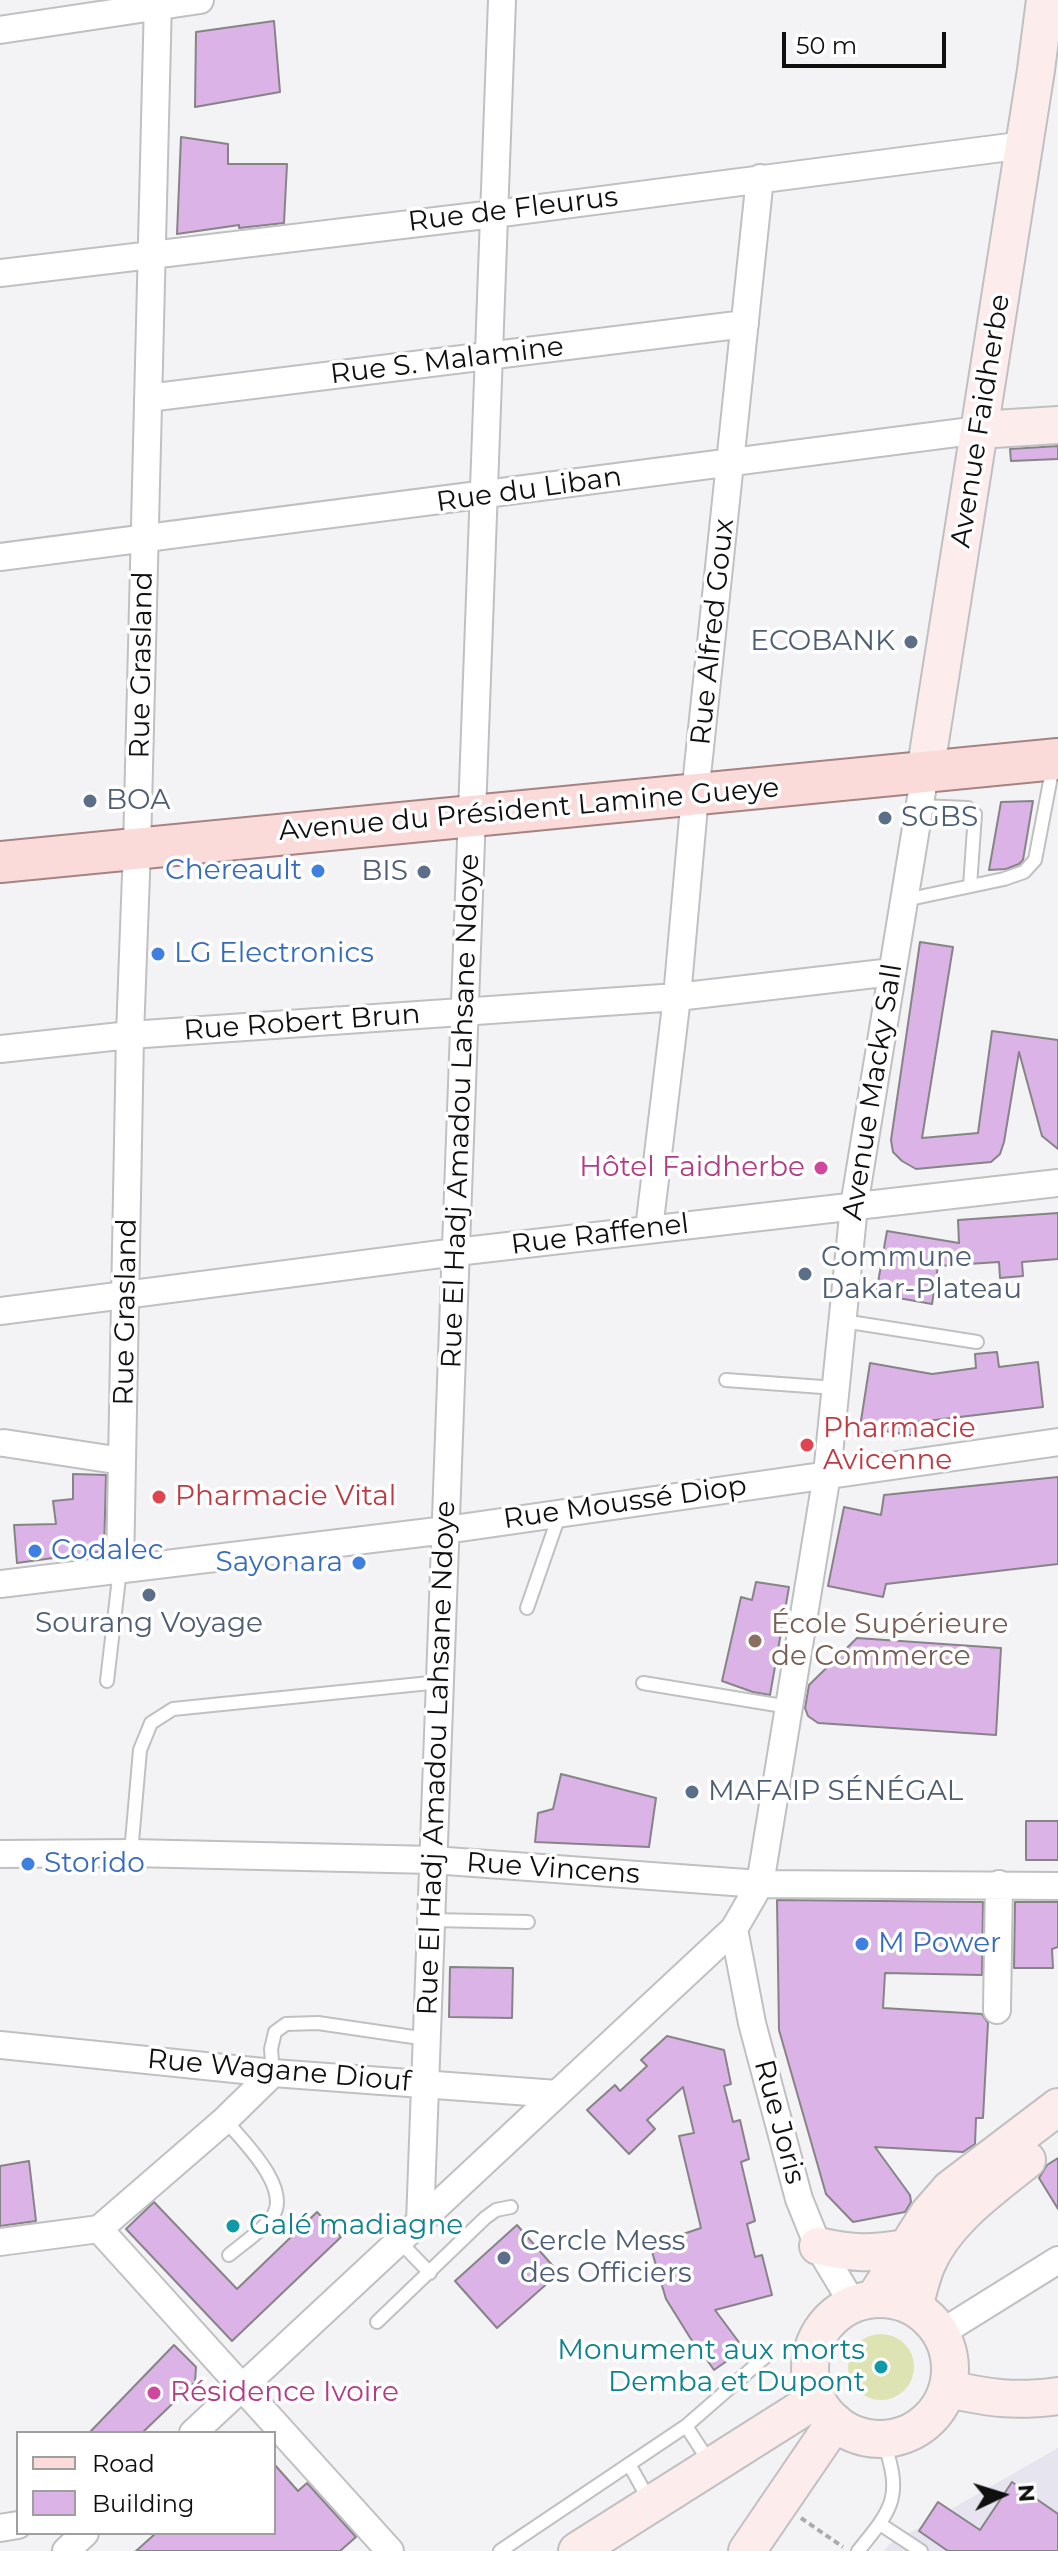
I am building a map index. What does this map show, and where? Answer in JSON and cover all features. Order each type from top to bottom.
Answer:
[{"type":"main road","name":"Avenue du Président Lamine Gueye","points":[[0,862],[472,814],[695,795],[922,789],[1056,759]]},
{"type":"street","points":[[0,30],[158,3],[200,0]]},
{"type":"street","name":"Rue El Hadj Amadou Lahsane Ndoye","points":[[420,2222],[502,0]]},
{"type":"street","name":"Avenue Faidherbe","points":[[922,789],[1025,145],[1045,0]]},
{"type":"street","name":"Rue Grasland","points":[[120,1569],[130,1035],[158,3]]},
{"type":"street","name":"Avenue Faidherbe","points":[[1036,70],[1058,17]]},
{"type":"street","name":"Rue de Fleurus","points":[[0,273],[494,214],[1025,145]]},
{"type":"street","name":"Rue Alfred Goux","points":[[649,1229],[677,997],[695,795],[760,178]]},
{"type":"street","name":"Rue S. Malamine","points":[[148,398],[745,324]]},
{"type":"street","name":"Rue du Liban","points":[[0,557],[979,430],[1058,425]]},
{"type":"street","name":"Avenue Macky Sall","points":[[195,2431],[734,1929],[760,1884],[827,1474],[854,1206],[922,789]]},
{"type":"street","name":"Rue Robert Brun","points":[[0,1049],[130,1035],[677,997],[892,972]]},
{"type":"street","name":"Rue Raffenel","points":[[0,1311],[456,1252],[1058,1183]]},
{"type":"street","name":"Rue Moussé Diop","points":[[0,1584],[446,1530],[1058,1442]]},
{"type":"street","points":[[4,1443],[122,1461]]},
{"type":"street","name":"Rue Vincens","points":[[0,1854],[131,1853],[433,1860],[760,1884],[1058,1886]]},
{"type":"street","points":[[997,2010],[999,1884]]},
{"type":"street","name":"Rue Joris","points":[[734,1929],[752,2023],[799,2199],[818,2246],[864,2301]]},
{"type":"street","name":"Rue Wagane Diouf","points":[[0,2045],[273,2073],[557,2094]]},
{"type":"street","points":[[0,2242],[99,2229],[225,2120],[273,2073]]},
{"type":"street","points":[[864,2301],[895,2300],[914,2307],[929,2318],[941,2333],[948,2351],[950,2370],[940,2405],[929,2419],[900,2436],[883,2439],[866,2437],[849,2431],[826,2410],[811,2375],[817,2338],[832,2318],[864,2301],[950,2189],[1058,2107]]},
{"type":"street","points":[[914,2307],[927,2263],[945,2236],[971,2206],[1058,2135]]},
{"type":"street","points":[[99,2229],[390,2551]]},
{"type":"street","points":[[818,2246],[869,2254],[906,2248]]},
{"type":"street","points":[[941,2333],[1058,2260]]},
{"type":"street","points":[[947,2389],[998,2400],[1058,2396]]},
{"type":"street","points":[[577,2551],[712,2466],[826,2410]]},
{"type":"street","points":[[747,2551],[826,2410]]},
{"type":"street","points":[[66,2551],[83,2535]]},
{"type":"lane","points":[[904,900],[1024,872],[1035,860],[1056,759]]},
{"type":"lane","points":[[922,789],[968,808],[975,814],[970,886]]},
{"type":"lane","points":[[843,1321],[977,1342]]},
{"type":"lane","points":[[726,1380],[836,1388]]},
{"type":"lane","points":[[527,1608],[560,1513]]},
{"type":"lane","points":[[107,1681],[120,1569]]},
{"type":"lane","points":[[131,1853],[140,1750],[151,1723],[173,1709],[440,1682]]},
{"type":"lane","points":[[643,1683],[789,1707]]},
{"type":"lane","points":[[431,1920],[528,1922]]},
{"type":"lane","points":[[273,2073],[271,2049],[275,2032],[286,2024],[318,2023],[427,2039]]},
{"type":"lane","points":[[225,2120],[271,2176],[276,2201],[274,2216],[229,2255]]},
{"type":"lane","points":[[377,2322],[485,2218],[496,2210],[511,2207]]},
{"type":"lane","points":[[399,2241],[430,2273]]},
{"type":"lane","points":[[500,2551],[686,2426],[764,2358]]},
{"type":"lane","points":[[686,2426],[712,2466]]},
{"type":"lane","points":[[858,2551],[880,2524],[894,2495],[892,2466],[883,2439]]},
{"type":"lane","points":[[629,2464],[651,2504]]},
{"type":"lane","points":[[880,2524],[921,2551]]},
{"type":"shaded area","points":[[1058,2448],[1058,2551],[884,2551],[888,2545]]},
{"type":"green space","points":[[881,2334],[894,2337],[904,2344],[911,2354],[914,2367],[911,2380],[904,2390],[894,2397],[881,2400],[868,2397],[858,2390],[851,2380],[848,2367],[851,2354],[858,2344],[868,2337]]},
{"type":"building","points":[[274,21],[280,92],[195,107],[196,32]]},
{"type":"building","points":[[181,137],[228,144],[228,164],[287,164],[284,223],[239,228],[239,225],[177,234]]},
{"type":"building","points":[[1058,446],[1058,459],[1011,461],[1010,449]]},
{"type":"building","points":[[1033,801],[1023,860],[1006,869],[989,870],[1001,802]]},
{"type":"building","points":[[920,942],[953,947],[922,1138],[978,1133],[992,1031],[1058,1040],[1058,1149],[1042,1136],[1019,1052],[1004,1142],[1000,1154],[991,1162],[916,1169],[893,1152],[891,1140]]},
{"type":"building","points":[[1058,1213],[1058,1259],[1022,1262],[1023,1276],[1000,1278],[999,1262],[938,1266],[932,1304],[876,1294],[887,1231],[959,1243],[958,1220]]},
{"type":"building","points":[[997,1352],[999,1367],[1038,1362],[1043,1407],[918,1422],[916,1436],[860,1427],[870,1363],[932,1374],[976,1368],[975,1354]]},
{"type":"building","points":[[73,1474],[106,1475],[104,1551],[17,1563],[14,1525],[56,1524],[53,1501],[73,1499]]},
{"type":"building","points":[[1058,1477],[1058,1564],[886,1584],[883,1597],[828,1586],[844,1507],[881,1515],[884,1495]]},
{"type":"building","name":"École Supérieure de Commerce","points":[[756,1582],[789,1587],[770,1695],[722,1681],[741,1597],[752,1600]]},
{"type":"building","points":[[857,1638],[1001,1648],[996,1735],[818,1723],[808,1716],[805,1708],[809,1685]]},
{"type":"building","points":[[561,1774],[656,1798],[649,1847],[535,1842],[538,1813],[553,1809]]},
{"type":"building","points":[[1026,1821],[1058,1821],[1058,1860],[1026,1860]]},
{"type":"building","points":[[777,1900],[983,1902],[982,1975],[885,1973],[883,2008],[982,2014],[988,2023],[983,2118],[976,2118],[975,2144],[963,2152],[875,2147],[910,2195],[911,2202],[905,2212],[853,2222],[826,2194],[779,2030]]},
{"type":"building","points":[[1015,1902],[1058,1902],[1058,1947],[1052,1949],[1053,1968],[1014,1968]]},
{"type":"building","points":[[450,1967],[513,1968],[512,2018],[449,2017]]},
{"type":"building","points":[[667,2036],[724,2050],[731,2084],[724,2086],[733,2122],[740,2120],[749,2159],[741,2162],[755,2221],[747,2224],[755,2257],[762,2255],[772,2295],[715,2310],[744,2349],[714,2370],[666,2299],[650,2245],[701,2228],[679,2136],[694,2133],[683,2087],[647,2120],[655,2129],[629,2154],[587,2110],[615,2085],[620,2091],[647,2066],[641,2060]]},
{"type":"building","points":[[1058,2158],[1058,2209],[1039,2178],[1047,2165]]},
{"type":"building","points":[[29,2161],[36,2221],[0,2226],[0,2166]]},
{"type":"building","points":[[154,2202],[237,2289],[317,2212],[341,2237],[232,2341],[126,2229]]},
{"type":"building","points":[[517,2225],[559,2273],[497,2328],[455,2281]]},
{"type":"building","points":[[174,2345],[196,2367],[195,2382],[144,2431],[91,2431]]},
{"type":"building","points":[[276,2466],[298,2491],[307,2483],[356,2537],[340,2551],[136,2551],[154,2535],[276,2535]]},
{"type":"building","points":[[1012,2482],[1058,2514],[1058,2551],[948,2551],[919,2531],[938,2502],[980,2530]]},
{"type":"place","name":"ECOBANK","points":[[911,642]]},
{"type":"place","name":"BOA","points":[[90,801]]},
{"type":"place","name":"SGBS","points":[[885,818]]},
{"type":"place","name":"Chereault","points":[[318,871]]},
{"type":"place","name":"BIS","points":[[424,872]]},
{"type":"place","name":"LG Electronics","points":[[158,954]]},
{"type":"place","name":"Hôtel Faidherbe","points":[[821,1168]]},
{"type":"place","name":"Commune Dakar-Plateau","points":[[805,1274]]},
{"type":"place","name":"Pharmacie Avicenne","points":[[807,1445]]},
{"type":"place","name":"Pharmacie Vital","points":[[159,1497]]},
{"type":"place","name":"Codalec","points":[[35,1551]]},
{"type":"place","name":"Sayonara","points":[[359,1563]]},
{"type":"place","name":"Sourang Voyage","points":[[149,1595]]},
{"type":"place","name":"École Supérieure de Commerce","points":[[755,1641]]},
{"type":"place","name":"MAFAIP SÉNÉGAL","points":[[692,1792]]},
{"type":"place","name":"Storido","points":[[28,1864]]},
{"type":"place","name":"M Power","points":[[862,1944]]},
{"type":"place","name":"Galé madiagne","points":[[233,2226]]},
{"type":"place","name":"Cercle Mess des Officiers","points":[[504,2258]]},
{"type":"place","name":"Monument aux morts Demba et Dupont","points":[[881,2367]]},
{"type":"place","name":"Résidence Ivoire","points":[[154,2393]]}]
